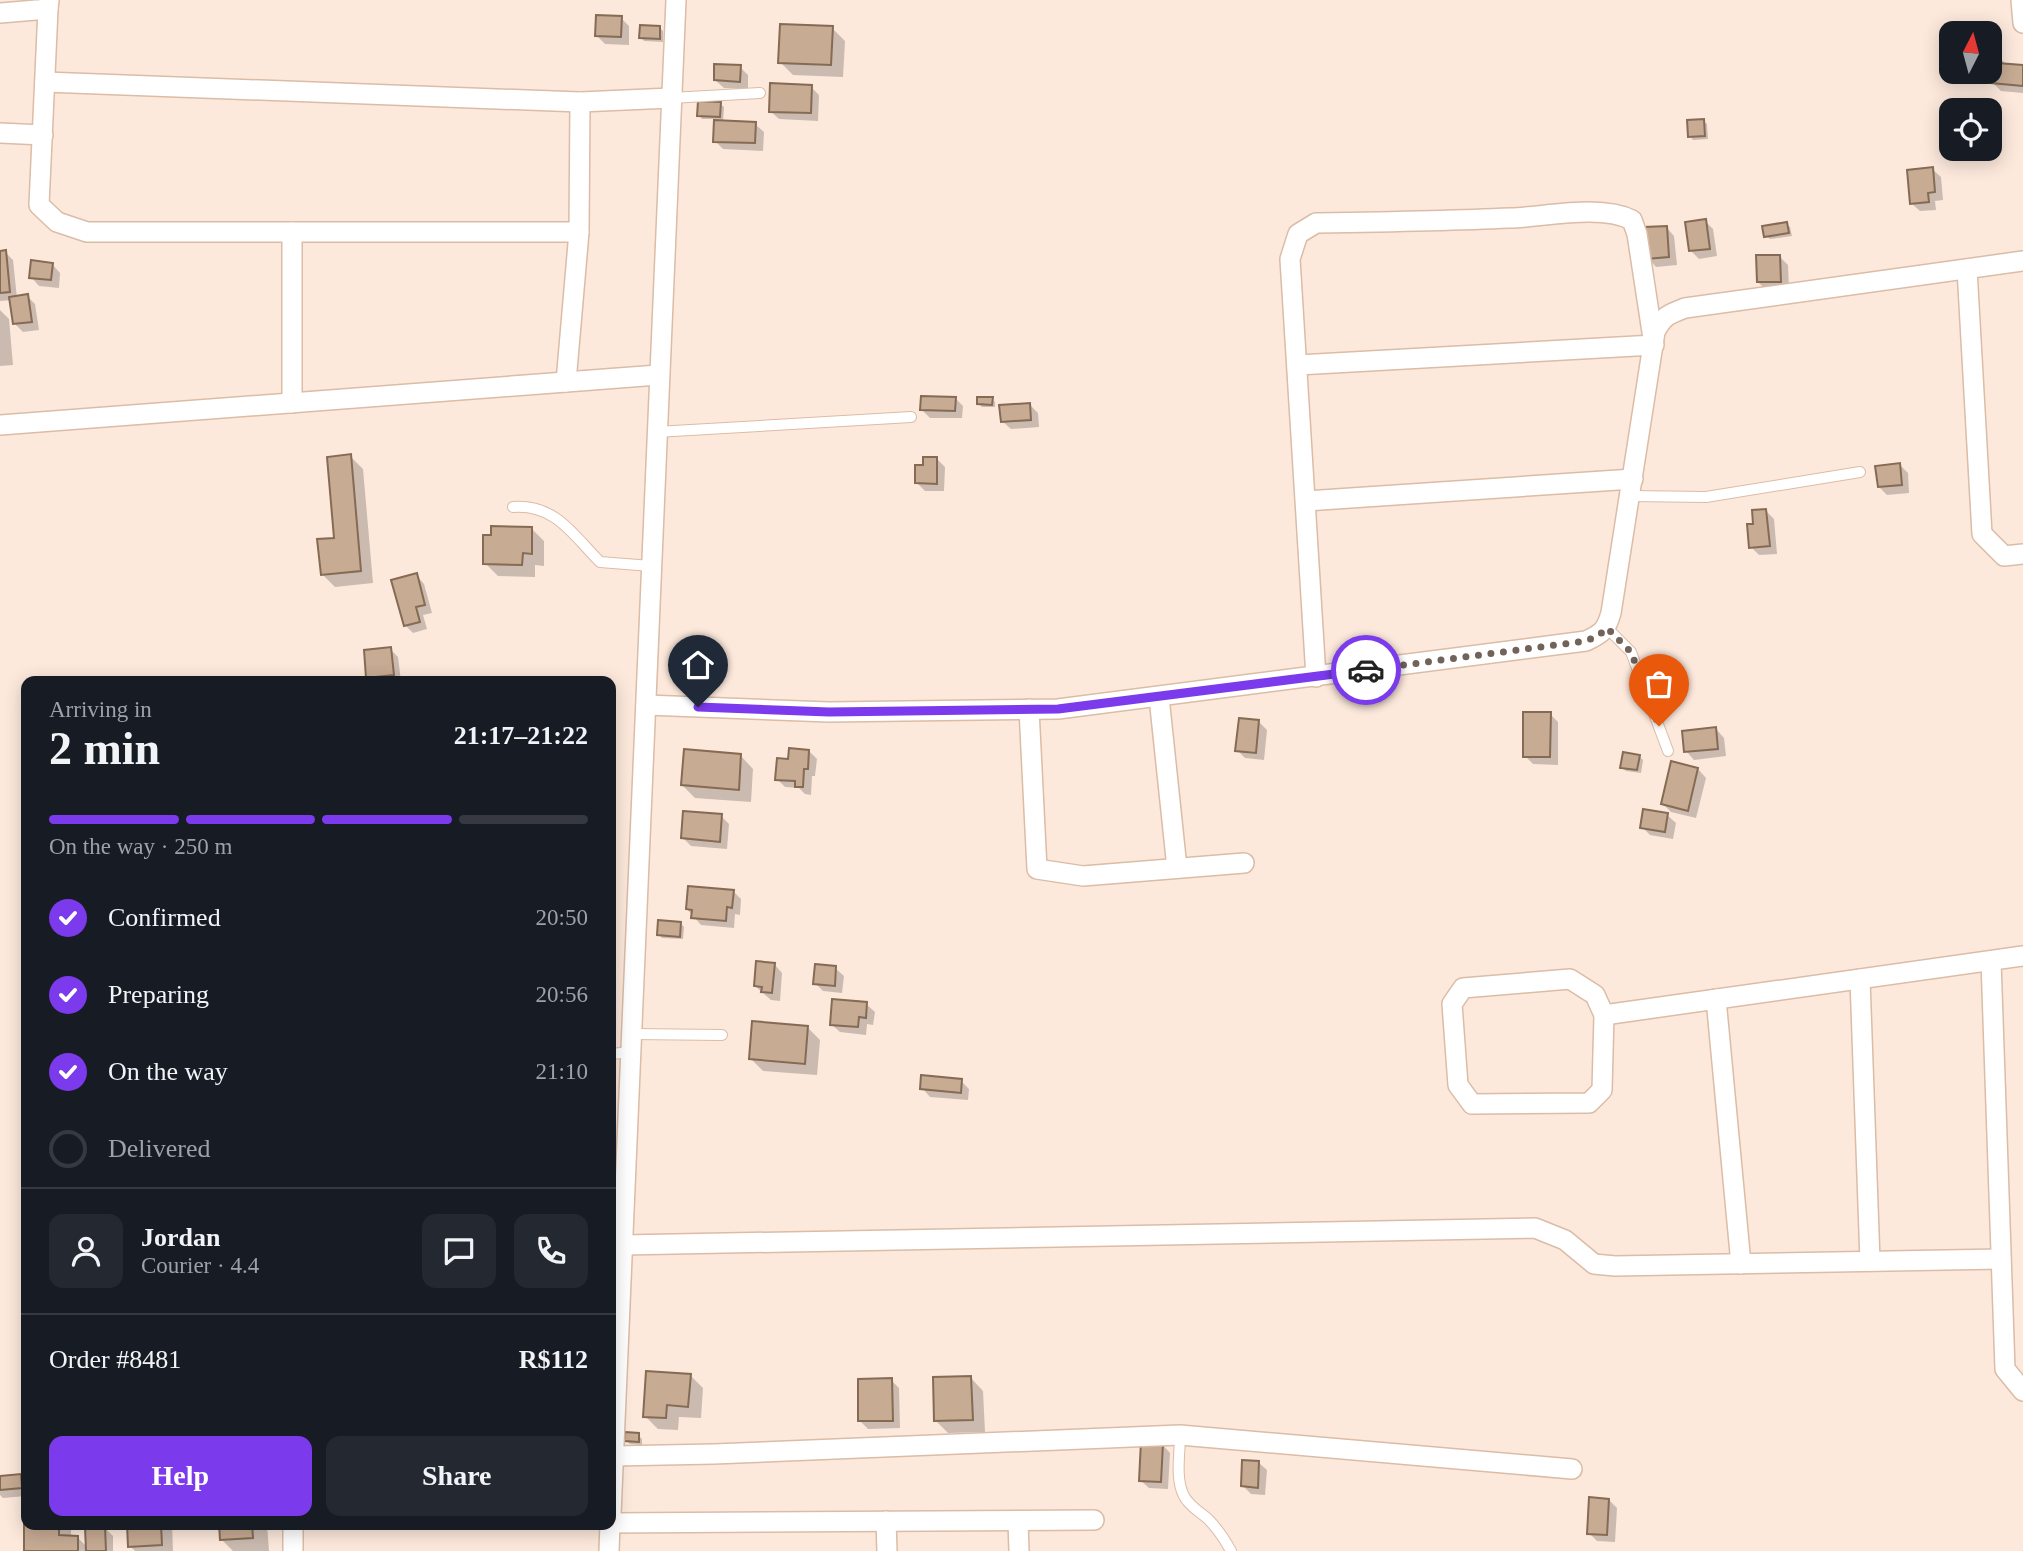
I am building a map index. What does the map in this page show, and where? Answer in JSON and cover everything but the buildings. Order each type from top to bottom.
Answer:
[{"type":"street","points":[[616,1409],[676,0]]},
{"type":"street","points":[[2021,0],[2023,23]]},
{"type":"street","points":[[0,13],[49,5],[39,205],[57,222],[87,232],[579,232]]},
{"type":"street","points":[[45,82],[580,102],[671,98]]},
{"type":"street","points":[[566,382],[579,232],[580,102]]},
{"type":"street","points":[[0,133],[43,135]]},
{"type":"street","points":[[1316,677],[1290,259],[1297,234],[1315,223],[1620,214],[1632,220],[1637,234],[1654,345]]},
{"type":"street","points":[[292,232],[292,402]]},
{"type":"street","points":[[646,705],[829,712],[1058,709],[1586,641],[1607,628],[1611,612],[1655,332],[1660,321],[1685,308],[2023,261]]},
{"type":"street","points":[[1966,269],[1982,534],[2004,556],[2023,554]]},
{"type":"street","points":[[1298,365],[1654,345]]},
{"type":"street","points":[[0,425],[658,374]]},
{"type":"street","points":[[1306,501],[1632,487]]},
{"type":"street","points":[[1159,697],[1177,868]]},
{"type":"street","points":[[1029,709],[1037,869],[1083,876],[1244,863]]},
{"type":"street","points":[[1604,1015],[2023,957]]},
{"type":"street","points":[[1991,961],[2005,1369],[2023,1391]]},
{"type":"street","points":[[1570,979],[1595,995],[1604,1015],[1602,1090],[1589,1103],[1472,1104],[1458,1085],[1451,1004],[1464,988],[1570,979]]},
{"type":"street","points":[[1860,979],[1870,1261]]},
{"type":"street","points":[[1716,999],[1741,1264]]},
{"type":"street","points":[[623,1245],[1535,1228],[1565,1240],[1594,1264],[1615,1266],[2001,1259]]},
{"type":"street","points":[[616,1456],[1180,1436],[1572,1469]]},
{"type":"street","points":[[616,1524],[1094,1520]]},
{"type":"street","points":[[886,1521],[887,1551]]},
{"type":"street","points":[[1018,1521],[1019,1551]]},
{"type":"street","points":[[293,1530],[293,1551]]},
{"type":"street","points":[[609,1551],[610,1530]]},
{"type":"lane","points":[[671,98],[760,93]]},
{"type":"lane","points":[[656,432],[911,417]]},
{"type":"lane","points":[[1632,487],[1706,497],[1860,472]]},
{"type":"lane","points":[[513,507],[527,506],[551,514],[567,526],[600,562],[651,566]]},
{"type":"lane","points":[[1607,628],[1631,652],[1668,751]]},
{"type":"lane","points":[[616,1051],[632,1043],[722,1035]]},
{"type":"lane","points":[[1180,1436],[1182,1494],[1219,1532],[1231,1551]]},
{"type":"way so far","points":[[1366,670],[1586,641],[1607,628],[1631,652],[1659,726]]},
{"type":"route","points":[[698,707],[829,712],[1058,709],[1366,670]]}]
